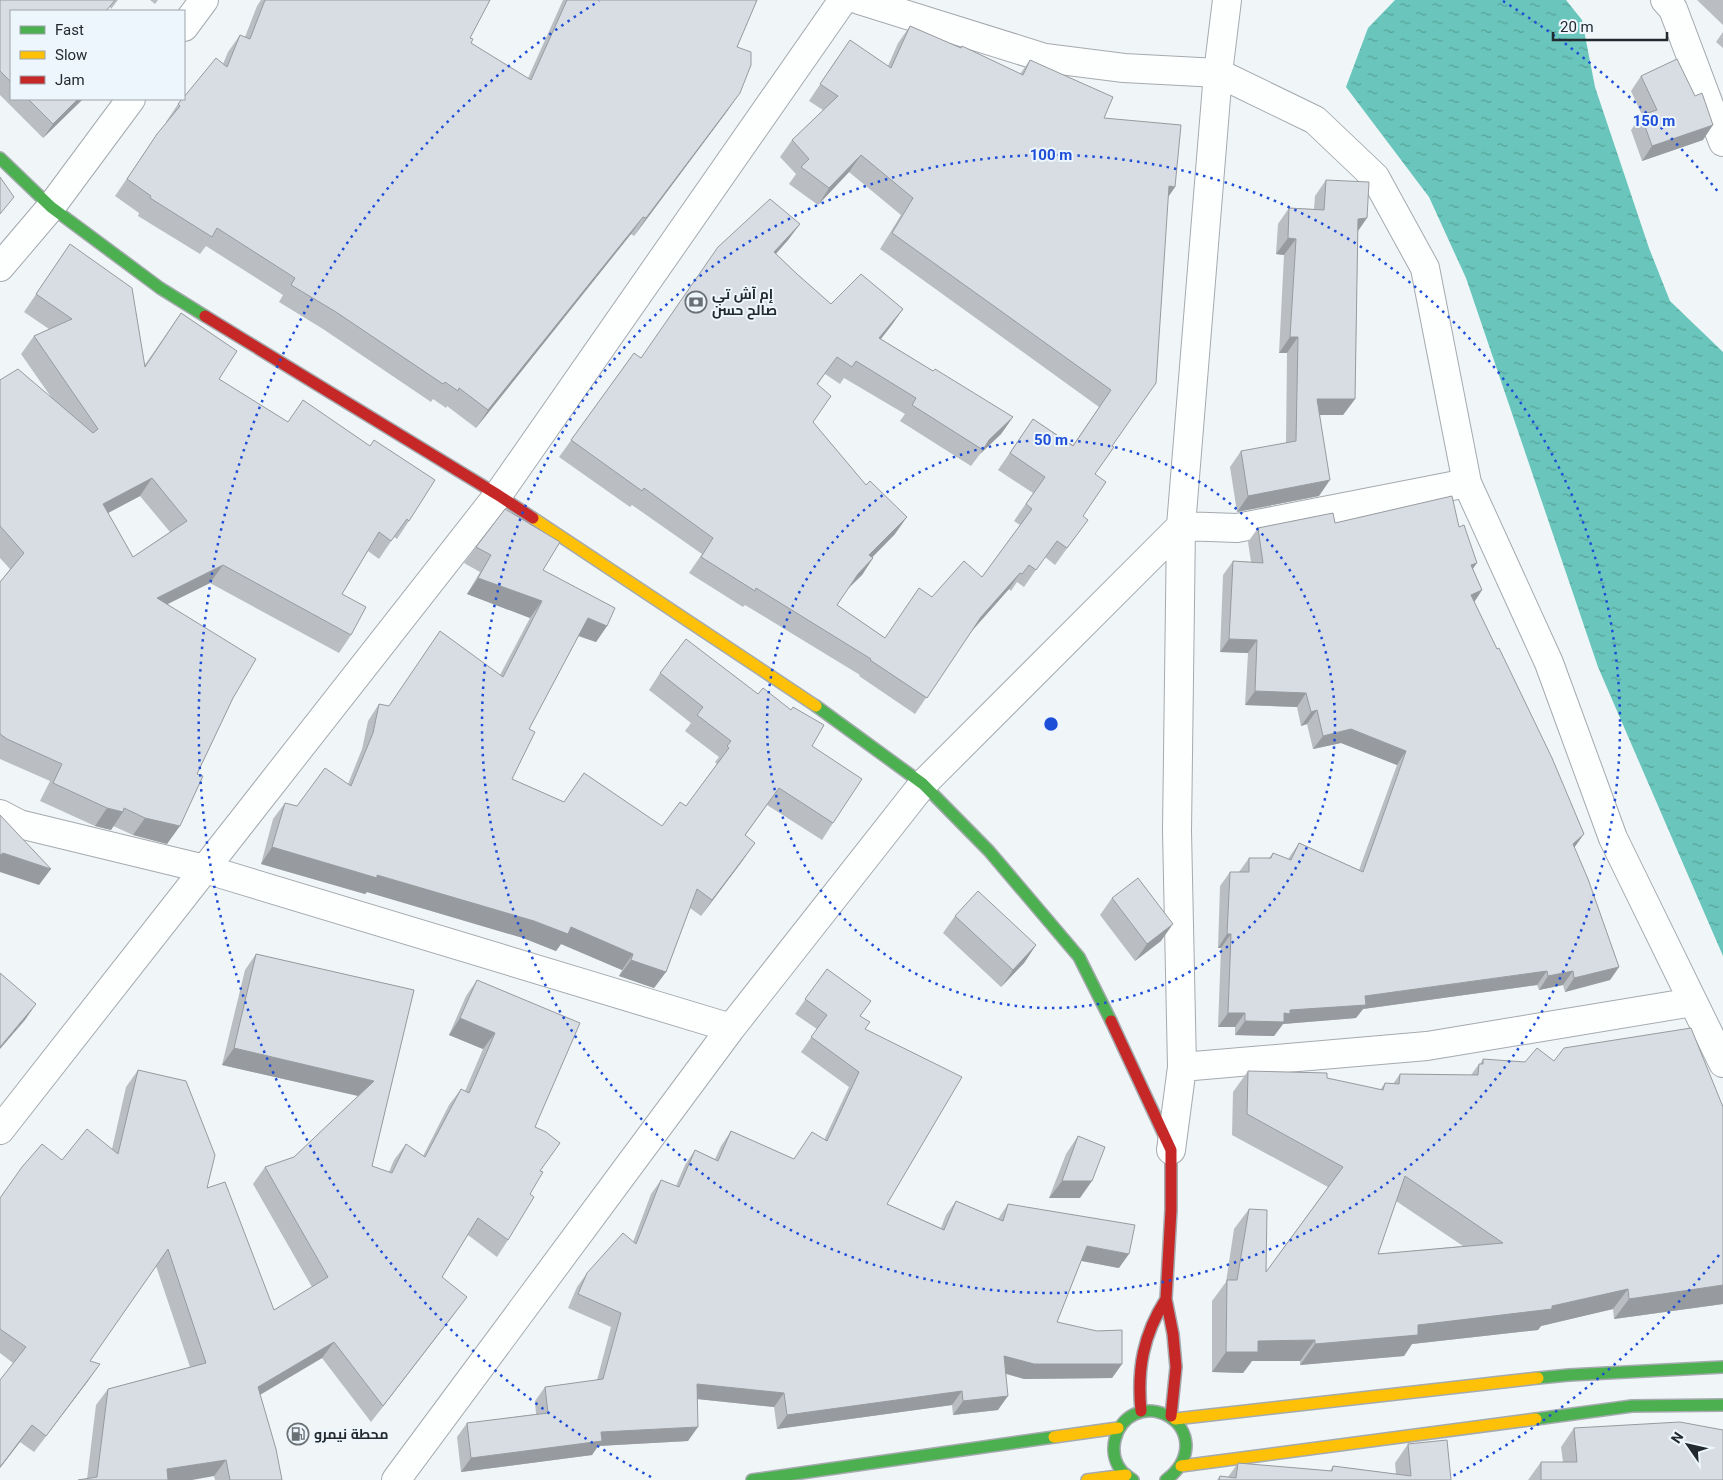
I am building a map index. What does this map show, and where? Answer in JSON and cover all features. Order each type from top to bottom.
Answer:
[{"type":"street","points":[[185,26],[204,0]]},
{"type":"street","points":[[0,1130],[498,495],[843,0]]},
{"type":"street","points":[[859,0],[1045,58],[1124,68],[1218,73],[1315,120],[1375,177],[1425,268],[1467,483],[1549,663],[1613,838],[1723,1063]]},
{"type":"street","points":[[1173,1418],[1176,1368],[1173,1334],[1166,1299],[1171,1210],[1171,1150],[1182,1068],[1177,830],[1181,526],[1218,73],[1227,0]]},
{"type":"street","points":[[1665,0],[1673,9],[1723,142]]},
{"type":"street","points":[[0,267],[51,207],[130,100]]},
{"type":"street","points":[[0,158],[51,207],[160,288],[498,495],[802,696],[923,784],[989,851],[1079,957],[1123,1044],[1171,1150]]},
{"type":"street","points":[[396,1480],[731,1028],[923,784],[1181,526],[1237,528],[1467,483]]},
{"type":"street","points":[[0,814],[18,824],[205,869],[731,1028]]},
{"type":"street","points":[[1182,1068],[1427,1046],[1693,1002]]},
{"type":"street","points":[[1140,1411],[1139,1395],[1142,1356],[1151,1324],[1166,1299]]},
{"type":"street","points":[[1173,1418],[1569,1375],[1723,1367]]},
{"type":"street","points":[[1181,1466],[1632,1406],[1723,1405]]},
{"type":"street","points":[[1131,1479],[1118,1466],[1115,1456],[1114,1444],[1118,1428],[1128,1418],[1140,1411],[1157,1410],[1173,1418],[1182,1428],[1186,1438],[1187,1452],[1181,1466],[1174,1475],[1166,1480]]},
{"type":"street","points":[[752,1480],[1118,1428]]},
{"type":"street","points":[[1087,1480],[1131,1479]]},
{"type":"water","points":[[1395,0],[1566,0],[1582,20],[1595,87],[1649,248],[1670,301],[1723,352],[1723,956],[1598,667],[1466,278],[1429,197],[1346,87],[1368,28]]},
{"type":"building","points":[[0,0],[115,0],[107,10],[10,10],[10,81],[0,71]]},
{"type":"building","points":[[265,0],[490,0],[470,38],[473,39],[471,43],[531,80],[567,0],[757,0],[737,47],[751,52],[751,65],[740,93],[646,218],[643,217],[488,410],[459,388],[458,391],[445,382],[443,384],[336,312],[291,285],[295,278],[217,228],[212,237],[150,198],[151,196],[127,179],[157,134],[180,106],[178,104],[181,100],[185,100],[185,96],[216,58],[227,67],[240,35],[250,39]]},
{"type":"building","points":[[910,26],[961,48],[962,46],[1023,75],[1030,60],[1113,97],[1104,118],[1181,125],[1175,187],[1169,186],[1156,383],[1095,474],[1106,482],[1083,516],[1088,520],[1067,548],[1057,541],[1036,570],[1029,565],[1022,574],[1020,573],[981,617],[927,698],[871,659],[756,588],[755,591],[701,557],[713,538],[644,488],[642,491],[571,440],[634,353],[641,358],[718,247],[770,199],[800,224],[774,252],[797,274],[831,304],[861,274],[903,309],[879,338],[933,371],[935,369],[1013,417],[989,440],[983,450],[912,405],[916,398],[856,361],[852,367],[837,357],[817,384],[831,396],[813,422],[866,485],[870,481],[907,517],[869,555],[873,558],[858,574],[837,605],[885,638],[919,588],[932,597],[964,561],[982,577],[1032,509],[1026,504],[1045,477],[1010,453],[1033,419],[1073,446],[1111,390],[892,233],[913,198],[861,155],[829,188],[801,167],[809,159],[792,140],[838,96],[820,84],[850,40],[891,68]]},
{"type":"building","points":[[1677,59],[1695,96],[1702,93],[1713,125],[1652,146],[1641,115],[1657,110],[1641,76]]},
{"type":"building","points":[[29,100],[77,100],[53,124]]},
{"type":"building","points":[[0,177],[14,197],[0,214]]},
{"type":"building","points":[[1326,180],[1369,182],[1367,218],[1358,219],[1355,399],[1317,399],[1330,480],[1248,496],[1241,451],[1296,441],[1298,337],[1290,337],[1296,239],[1288,238],[1289,208],[1324,210]]},
{"type":"building","points":[[70,244],[132,288],[145,367],[181,313],[237,351],[219,379],[288,422],[303,400],[370,446],[374,440],[435,480],[409,521],[407,519],[391,541],[379,532],[342,594],[366,607],[351,635],[223,565],[157,598],[256,659],[233,698],[197,774],[203,776],[180,826],[145,818],[124,808],[123,812],[107,808],[53,783],[62,764],[0,734],[0,582],[24,553],[0,526],[0,380],[18,369],[93,433],[98,429],[34,336],[72,319],[36,294]],"holes":[[[152,478],[187,521],[133,557],[103,504]]]},
{"type":"building","points":[[1452,496],[1459,527],[1464,525],[1477,563],[1471,565],[1482,590],[1471,595],[1552,758],[1584,834],[1573,844],[1588,879],[1619,967],[1574,978],[1573,971],[1548,976],[1547,971],[1365,996],[1366,1005],[1290,1010],[1290,1014],[1284,1013],[1284,1022],[1245,1021],[1245,1013],[1228,1013],[1231,934],[1227,934],[1230,872],[1249,872],[1249,858],[1271,858],[1273,853],[1291,860],[1299,843],[1363,872],[1406,751],[1351,729],[1323,736],[1317,710],[1311,712],[1306,693],[1255,691],[1257,640],[1229,639],[1233,561],[1263,563],[1258,528],[1333,513],[1335,523]]},
{"type":"building","points":[[505,509],[560,542],[543,570],[615,608],[607,626],[588,618],[529,729],[535,732],[512,779],[564,802],[584,773],[662,826],[680,802],[686,806],[729,748],[727,746],[731,741],[697,715],[703,707],[660,673],[686,639],[758,694],[763,688],[791,710],[793,707],[824,725],[812,746],[862,779],[833,823],[779,788],[745,835],[755,843],[712,900],[697,889],[666,972],[631,960],[633,954],[571,927],[568,934],[534,921],[377,875],[377,878],[272,847],[285,803],[297,806],[325,768],[351,786],[373,733],[379,704],[389,706],[440,631],[503,677],[542,601],[478,578],[491,555],[476,547]]},
{"type":"building","points":[[0,815],[51,869],[3,853],[0,855]]},
{"type":"building","points":[[1138,878],[1173,924],[1147,944],[1112,898]]},
{"type":"building","points":[[978,891],[1036,945],[1013,970],[955,916]]},
{"type":"building","points":[[256,954],[414,990],[372,1166],[392,1173],[406,1144],[425,1157],[461,1089],[469,1093],[495,1033],[460,1018],[477,980],[580,1023],[535,1127],[546,1132],[560,1143],[540,1171],[543,1172],[530,1194],[534,1197],[508,1240],[478,1218],[442,1277],[467,1297],[383,1406],[334,1342],[258,1387],[276,1449],[282,1480],[230,1480],[226,1460],[167,1469],[168,1480],[78,1480],[97,1477],[108,1389],[206,1363],[168,1249],[90,1361],[100,1364],[46,1436],[32,1425],[0,1467],[0,1380],[26,1347],[0,1329],[0,1198],[22,1167],[42,1144],[62,1160],[87,1129],[118,1154],[138,1070],[186,1081],[215,1155],[207,1188],[225,1182],[274,1310],[328,1277],[265,1167],[294,1157],[374,1081],[234,1048]]},
{"type":"building","points":[[827,969],[871,1001],[860,1016],[870,1022],[865,1029],[962,1077],[887,1204],[944,1230],[956,1201],[1003,1221],[1008,1204],[1135,1225],[1129,1254],[1087,1246],[1057,1322],[1097,1331],[1122,1330],[1122,1364],[1034,1364],[1004,1356],[1008,1396],[963,1401],[962,1391],[787,1415],[784,1393],[697,1384],[698,1427],[601,1432],[602,1441],[471,1458],[467,1423],[548,1413],[545,1387],[603,1379],[621,1313],[578,1294],[587,1273],[623,1233],[636,1244],[661,1180],[679,1187],[695,1150],[718,1161],[731,1131],[794,1159],[812,1132],[827,1141],[859,1072],[811,1037],[827,1015],[805,999]]},
{"type":"building","points":[[0,973],[36,1004],[0,1047]]},
{"type":"building","points":[[1691,1028],[1723,1107],[1723,1285],[1629,1299],[1628,1289],[1552,1306],[1552,1309],[1418,1325],[1418,1335],[1315,1344],[1315,1340],[1258,1341],[1258,1352],[1226,1352],[1227,1280],[1237,1280],[1249,1209],[1267,1210],[1266,1272],[1343,1167],[1247,1114],[1248,1071],[1327,1073],[1327,1078],[1383,1090],[1385,1083],[1399,1084],[1400,1074],[1478,1075],[1479,1064],[1483,1064],[1483,1059],[1525,1062],[1537,1048],[1554,1061],[1564,1048]],"holes":[[[1405,1176],[1503,1243],[1378,1254]]]},
{"type":"building","points":[[1078,1136],[1105,1147],[1092,1181],[1062,1181]]},
{"type":"building","points":[[1680,1422],[1723,1430],[1723,1480],[1541,1480],[1541,1462],[1577,1462],[1574,1428]]},
{"type":"building","points":[[1447,1440],[1451,1480],[1219,1480],[1220,1476],[1236,1478],[1238,1463],[1332,1471],[1333,1466],[1411,1476],[1408,1444]]},
{"type":"traffic: fast","points":[[0,158],[51,207],[160,288],[205,316]]},
{"type":"traffic: fast","points":[[816,706],[923,784],[989,851],[1079,957],[1111,1021]]},
{"type":"traffic: fast","points":[[1538,1378],[1723,1367]]},
{"type":"traffic: fast","points":[[1536,1419],[1632,1406],[1723,1405]]},
{"type":"traffic: fast","points":[[1133,1480],[1122,1471],[1117,1463],[1114,1455],[1115,1439],[1122,1424],[1128,1418],[1144,1411],[1153,1411],[1169,1416],[1181,1428],[1184,1436],[1186,1450],[1183,1460],[1178,1469],[1166,1480]]},
{"type":"traffic: fast","points":[[752,1480],[1054,1437]]},
{"type":"traffic: slow","points":[[533,518],[816,706]]},
{"type":"traffic: slow","points":[[1175,1419],[1538,1378]]},
{"type":"traffic: slow","points":[[1181,1466],[1536,1419]]},
{"type":"traffic: slow","points":[[1054,1437],[1118,1428]]},
{"type":"traffic: slow","points":[[1087,1480],[1126,1475]]},
{"type":"traffic: jam","points":[[205,316],[533,518]]},
{"type":"traffic: jam","points":[[1111,1021],[1171,1150],[1171,1210],[1166,1299],[1173,1334],[1176,1367],[1171,1416]]},
{"type":"traffic: jam","points":[[1141,1411],[1140,1381],[1143,1353],[1152,1326],[1166,1299]]},
{"type":"place","name":"إم آش تي صالح حسن","points":[[696,302]]},
{"type":"place","name":"محطة نيمرو","points":[[298,1434]]}]
